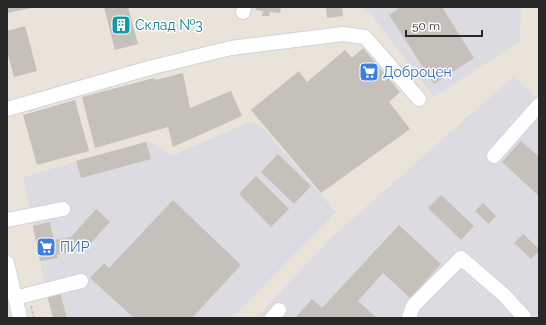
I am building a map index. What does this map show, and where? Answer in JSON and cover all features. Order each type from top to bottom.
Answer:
[{"type":"street","points":[[7,109],[153,67],[231,48],[343,34],[365,36],[419,99]]},
{"type":"street","points":[[494,156],[539,105]]},
{"type":"street","points":[[7,220],[64,209]]},
{"type":"street","points":[[409,318],[413,306],[461,258],[504,295],[524,317],[522,318]]},
{"type":"street","points":[[8,267],[20,318]]},
{"type":"street","points":[[15,298],[81,281]]},
{"type":"shaded area","points":[[362,7],[519,7],[521,10],[520,41],[434,97],[371,14]]},
{"type":"shaded area","points":[[514,76],[539,100],[539,318],[256,318],[332,237]]},
{"type":"shaded area","points":[[251,121],[262,127],[336,212],[232,318],[67,318],[60,292],[46,290],[40,261],[58,257],[51,223],[33,226],[23,177],[146,142],[151,142],[172,156]]},
{"type":"building","points":[[7,7],[31,7],[31,8],[7,13]]},
{"type":"building","name":"Склад №3","points":[[104,7],[128,7],[138,44],[115,50]]},
{"type":"building","points":[[256,7],[281,7],[280,13],[270,12],[269,16],[262,16],[263,11],[256,10]]},
{"type":"building","points":[[342,7],[343,16],[327,18],[326,8]]},
{"type":"building","points":[[401,7],[442,7],[474,58],[434,84],[389,15]]},
{"type":"building","points":[[25,26],[37,71],[14,77],[7,51],[7,31]]},
{"type":"building","points":[[363,48],[400,92],[389,102],[410,129],[321,193],[251,110],[299,71],[307,82],[345,50],[352,58]]},
{"type":"building","points":[[183,73],[190,108],[231,91],[242,116],[173,147],[168,127],[95,148],[82,97],[154,78],[155,80]]},
{"type":"building","points":[[75,100],[89,151],[37,165],[23,115]]},
{"type":"building","points":[[521,141],[539,157],[539,196],[502,162]]},
{"type":"building","points":[[146,142],[151,159],[81,178],[76,161]]},
{"type":"building","points":[[278,154],[311,186],[294,204],[261,172]]},
{"type":"building","points":[[256,176],[289,209],[271,227],[239,194]]},
{"type":"building","points":[[441,195],[474,226],[461,240],[428,208]]},
{"type":"building","points":[[173,200],[241,265],[192,318],[134,318],[90,278],[104,263],[109,268]]},
{"type":"building","points":[[483,203],[496,216],[489,224],[475,211]]},
{"type":"building","points":[[96,209],[110,222],[85,249],[57,255],[58,258],[40,261],[33,226],[50,222],[54,240],[71,237]]},
{"type":"building","points":[[399,225],[441,264],[410,298],[383,273],[358,301],[377,318],[295,318],[312,299],[322,308]]},
{"type":"building","points":[[523,234],[539,249],[539,251],[531,259],[514,243]]},
{"type":"building","points":[[60,292],[67,318],[53,318],[47,295]]},
{"type":"place","name":"Склад №3","points":[[121,25]]},
{"type":"place","name":"Доброцен","points":[[369,72]]},
{"type":"place","name":"ПИР","points":[[46,247]]}]
